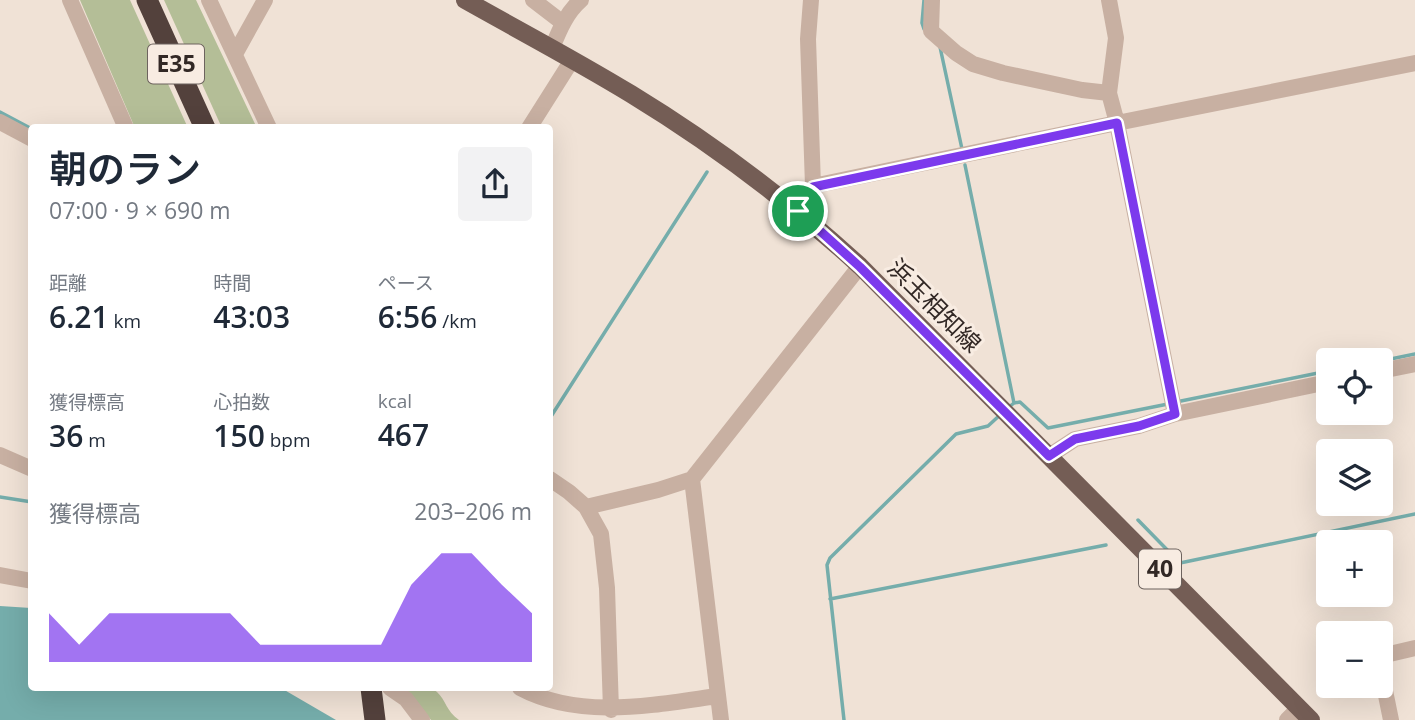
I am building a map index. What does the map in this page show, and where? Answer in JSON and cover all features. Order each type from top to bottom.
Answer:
[{"type":"highway","name":"E35","points":[[147,0],[203,124]]},
{"type":"highway","points":[[371,691],[375,720]]},
{"type":"main road","name":"浜玉相知線","points":[[465,0],[676,122],[798,211],[860,267],[1049,456],[1299,716]]},
{"type":"street","points":[[70,0],[124,124]]},
{"type":"street","points":[[209,0],[267,124]]},
{"type":"street","points":[[235,54],[265,0]]},
{"type":"street","points":[[533,0],[563,23]]},
{"type":"street","points":[[552,48],[563,23],[581,0]]},
{"type":"street","points":[[798,211],[813,187],[808,38],[811,0]]},
{"type":"street","points":[[932,0],[931,31],[973,64],[1082,90],[1109,93]]},
{"type":"street","points":[[1109,0],[1115,38],[1109,93],[1173,408]]},
{"type":"street","points":[[532,124],[572,60]]},
{"type":"street","points":[[813,187],[1415,63]]},
{"type":"street","points":[[0,121],[28,137]]},
{"type":"street","points":[[586,507],[692,479],[860,267]]},
{"type":"street","points":[[1393,369],[1415,364]]},
{"type":"street","points":[[1049,456],[1075,439],[1139,426],[1173,408],[1316,384]]},
{"type":"street","points":[[0,455],[28,467]]},
{"type":"street","points":[[692,479],[721,720]]},
{"type":"street","points":[[553,481],[586,507],[601,534],[607,588],[611,710]]},
{"type":"street","points":[[0,575],[28,580]]},
{"type":"street","points":[[1393,653],[1415,648]]},
{"type":"street","points":[[394,691],[406,699],[422,720]]},
{"type":"street","points":[[526,691],[548,701],[584,709],[611,710],[718,696]]},
{"type":"street","points":[[1387,698],[1391,720]]},
{"type":"green space","points":[[80,0],[130,0],[186,124],[133,124]]},
{"type":"green space","points":[[164,0],[196,0],[255,124],[220,124]]},
{"type":"green space","points":[[407,691],[437,692],[459,720],[431,720]]},
{"type":"water","points":[[0,606],[28,608],[28,691],[286,691],[336,720],[0,720]]},
{"type":"waterway","points":[[924,0],[924,29]]},
{"type":"waterway","points":[[940,47],[962,149]]},
{"type":"waterway","points":[[0,112],[28,127]]},
{"type":"waterway","points":[[965,165],[1014,403]]},
{"type":"waterway","points":[[553,413],[707,172]]},
{"type":"waterway","points":[[1393,359],[1415,354]]},
{"type":"waterway","points":[[1176,402],[1316,373]]},
{"type":"waterway","points":[[1009,407],[1020,402],[1048,428],[1168,404]]},
{"type":"waterway","points":[[844,720],[827,565],[830,558],[956,434],[988,426],[1000,415]]},
{"type":"waterway","points":[[0,497],[28,501]]},
{"type":"waterway","points":[[1138,520],[1180,563],[1415,514]]},
{"type":"waterway","points":[[830,599],[1106,545]]},
{"type":"route","points":[[1117,123],[1175,414],[1139,426],[1075,439],[1049,456],[860,267],[798,211],[813,187],[1117,123]]}]
